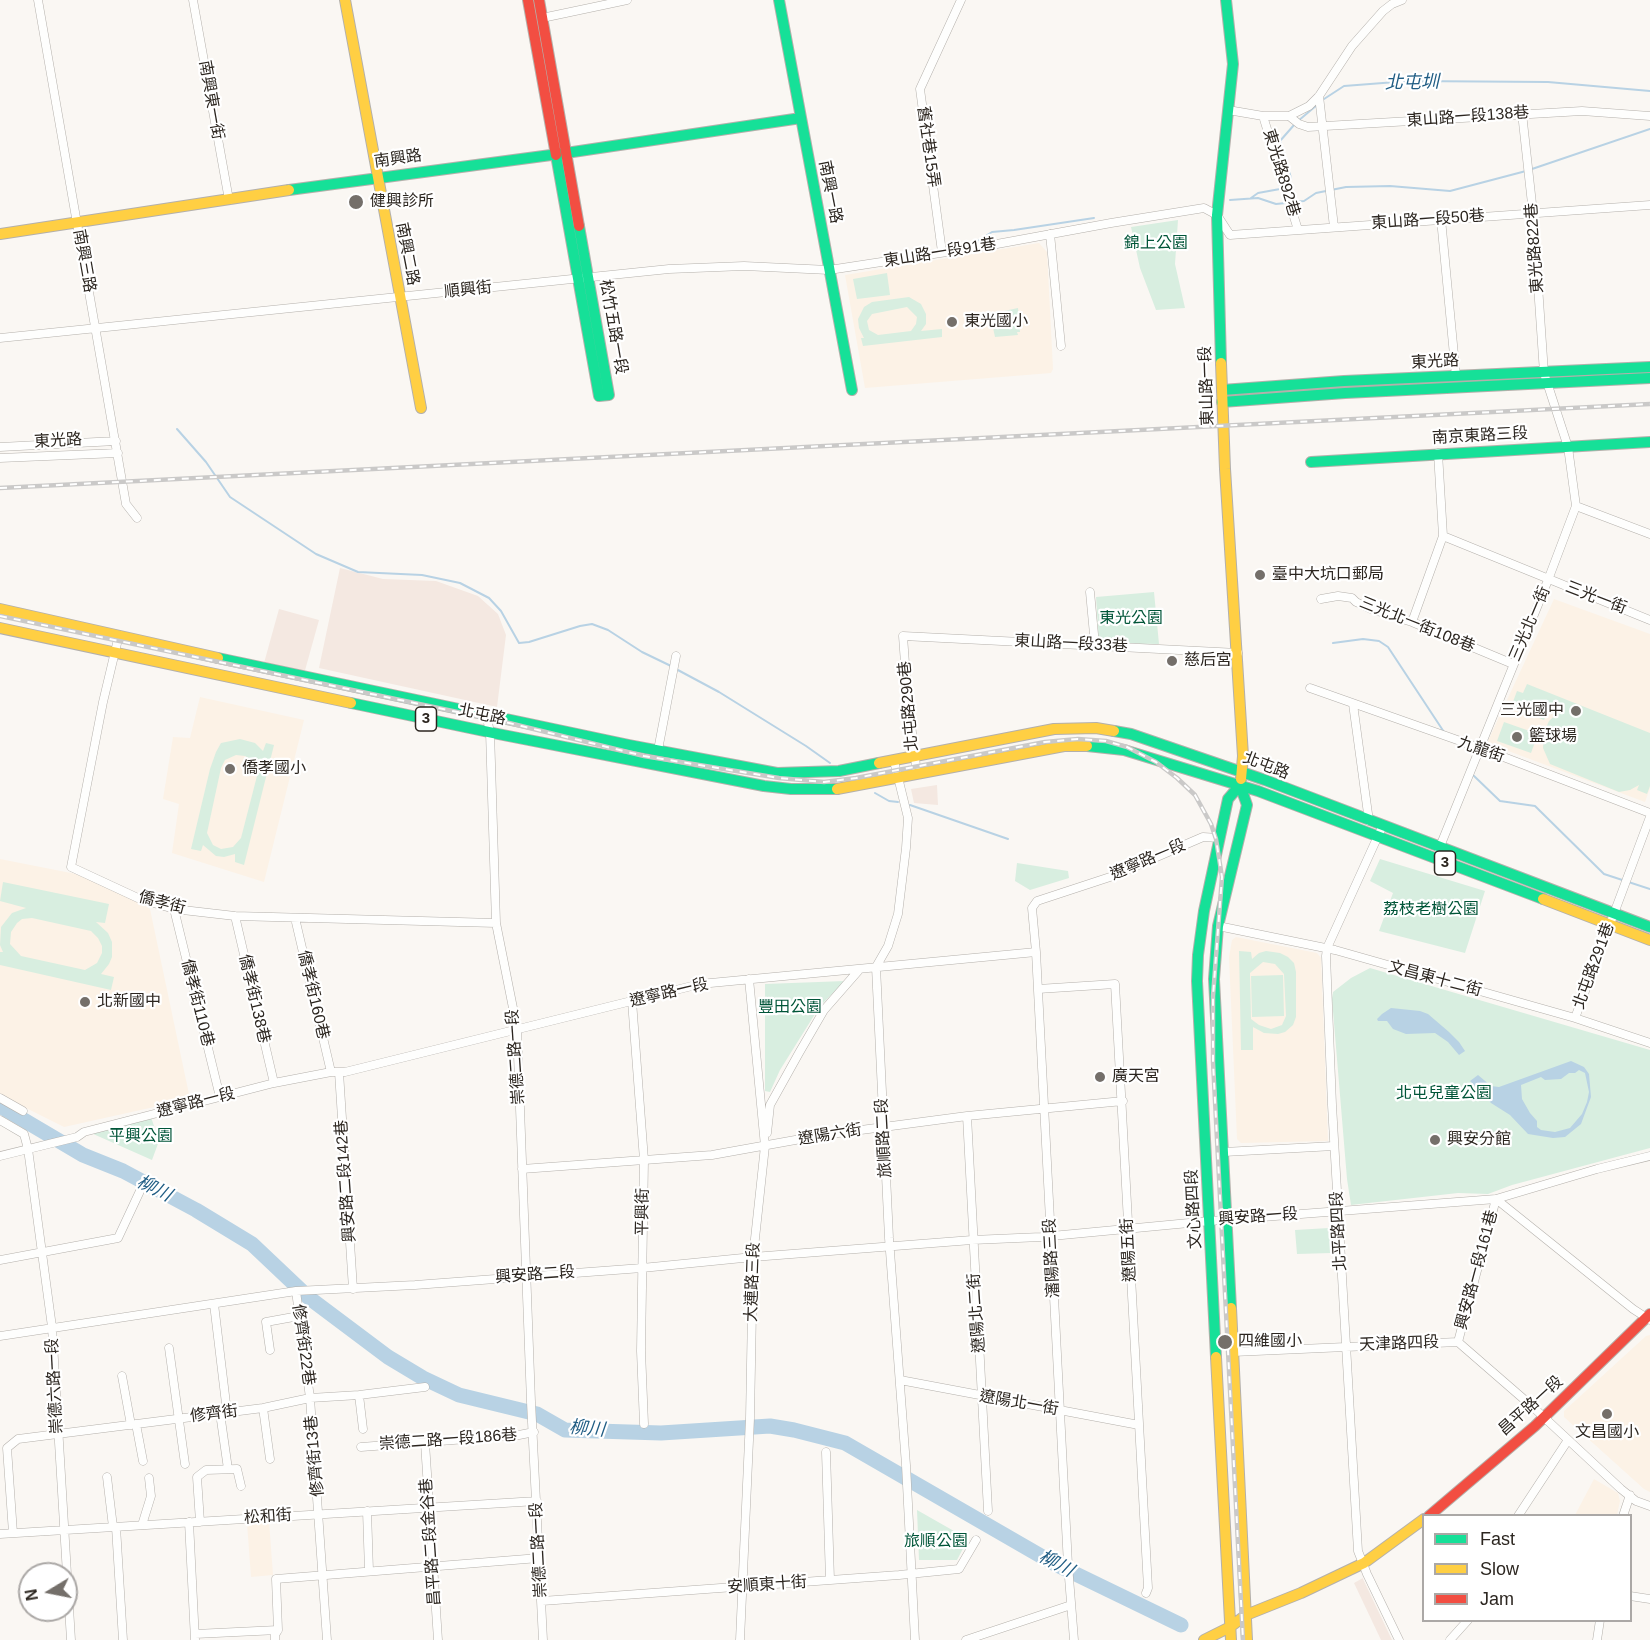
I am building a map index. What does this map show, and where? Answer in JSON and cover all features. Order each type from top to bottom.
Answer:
[{"type":"main road","name":"南興二路","points":[[345,0],[422,408]]},
{"type":"main road","name":"松竹五路一段","points":[[528,0],[609,395],[599,396],[584,278]]},
{"type":"main road","name":"松竹五路一段","points":[[539,0],[561,154]]},
{"type":"main road","name":"南興一路","points":[[779,0],[852,390]]},
{"type":"main road","name":"東山路一段","points":[[1226,0],[1233,64],[1217,215],[1222,396],[1231,579],[1238,653],[1242,772]]},
{"type":"main road","name":"南興路","points":[[0,234],[378,177],[561,154],[801,118]]},
{"type":"main road","name":"東光路","points":[[1222,396],[1345,393],[1545,378],[1650,367]]},
{"type":"main road","name":"東光路","points":[[1222,396],[1316,383],[1455,376],[1650,378]]},
{"type":"main road","name":"南京東路三段","points":[[1311,462],[1650,442]]},
{"type":"main road","name":"北屯路","points":[[0,609],[486,714],[777,773],[839,771],[1039,731],[1068,728],[1096,728],[1140,736],[1242,772],[1650,927]]},
{"type":"main road","name":"北屯路","points":[[0,628],[490,732],[764,786],[808,790],[855,786],[1055,747],[1086,746],[1137,753],[1240,784],[1650,940]]},
{"type":"main road","name":"文心路四段","points":[[1242,772],[1240,784],[1247,805],[1218,926],[1214,979],[1247,1640]]},
{"type":"main road","name":"文心路四段","points":[[1231,1640],[1197,981],[1204,911],[1219,838],[1228,799],[1240,784]]},
{"type":"main road","name":"昌平路一段","points":[[1430,1514],[1445,1504],[1543,1418],[1649,1317]]},
{"type":"main road","points":[[1204,1640],[1230,1627],[1246,1615],[1301,1593],[1364,1563],[1422,1520]]},
{"type":"street","name":"南興三路","points":[[38,0],[126,504],[138,519]]},
{"type":"street","name":"南興東一街","points":[[193,0],[229,200]]},
{"type":"street","points":[[542,18],[627,0]]},
{"type":"street","name":"舊社巷15弄","points":[[942,252],[920,89],[960,0]]},
{"type":"street","points":[[1228,110],[1263,116],[1289,116],[1309,106],[1319,96],[1352,45],[1383,11],[1402,0]]},
{"type":"street","points":[[1319,96],[1334,227]]},
{"type":"street","name":"東山路一段138巷","points":[[1289,116],[1299,124],[1308,127],[1582,111],[1650,116]]},
{"type":"street","name":"東光路822巷","points":[[1522,113],[1533,213],[1545,378]]},
{"type":"street","name":"東光路892巷","points":[[1263,116],[1298,230]]},
{"type":"street","name":"東山路一段50巷","points":[[1217,215],[1230,235],[1650,206]]},
{"type":"street","name":"東山路一段91巷","points":[[829,270],[1204,208],[1217,215]]},
{"type":"street","points":[[1441,219],[1455,376]]},
{"type":"street","points":[[1050,234],[1061,346]]},
{"type":"street","name":"順興街","points":[[0,338],[669,269],[716,267],[829,270]]},
{"type":"street","name":"三光北一街","points":[[1435,859],[1548,580],[1575,506],[1568,447],[1545,378]]},
{"type":"street","name":"東光路","points":[[0,447],[116,441]]},
{"type":"street","name":"東光路","points":[[0,458],[118,453]]},
{"type":"street","points":[[1412,622],[1443,536],[1438,453]]},
{"type":"street","points":[[1575,506],[1650,534]]},
{"type":"street","name":"三光一街","points":[[1443,536],[1650,620]]},
{"type":"street","points":[[1089,592],[1095,645]]},
{"type":"street","name":"三光北一街108巷","points":[[1320,599],[1338,596],[1352,598],[1356,603],[1412,622],[1513,664]]},
{"type":"street","name":"僑孝街","points":[[119,635],[71,867],[140,899],[174,909],[295,918],[496,923]]},
{"type":"street","name":"東山路一段33巷","points":[[903,636],[1238,653]]},
{"type":"street","name":"北屯路290巷","points":[[903,636],[917,774]]},
{"type":"street","points":[[658,750],[675,659]]},
{"type":"street","name":"九龍街","points":[[1310,688],[1480,748],[1650,815]]},
{"type":"street","points":[[1353,704],[1369,820]]},
{"type":"street","name":"崇德二路一段","points":[[486,714],[490,732],[496,923],[517,1028],[531,1402],[543,1640]]},
{"type":"street","points":[[894,761],[897,778]]},
{"type":"street","name":"旅順路二段","points":[[897,778],[908,818],[906,848],[898,914],[888,946],[876,967],[883,1128],[911,1573]]},
{"type":"street","name":"北屯路291巷","points":[[1575,1018],[1650,815]]},
{"type":"street","name":"北平路四段","points":[[1383,825],[1327,948],[1334,1146],[1358,1551],[1399,1640]]},
{"type":"street","name":"遼寧路一段","points":[[28,1149],[72,1138],[84,1132],[274,1083],[396,1059],[700,984],[1036,952],[1032,908],[1037,901],[1110,877],[1203,837],[1219,838]]},
{"type":"street","name":"僑孝街110巷","points":[[174,909],[220,1097]]},
{"type":"street","name":"僑孝街138巷","points":[[235,915],[274,1083]]},
{"type":"street","name":"僑孝街160巷","points":[[295,918],[335,1072]]},
{"type":"street","name":"文昌東十二街","points":[[1218,926],[1327,948],[1575,1018],[1650,1043]]},
{"type":"street","name":"瀋陽路三段","points":[[1036,952],[1071,1605]]},
{"type":"street","name":"大連路三段","points":[[742,1586],[750,1418],[753,1257],[770,1105],[824,1010],[860,970]]},
{"type":"street","name":"大連路三段","points":[[749,979],[765,1146]]},
{"type":"street","name":"遼陽五街","points":[[1038,989],[1115,984],[1148,1588],[1146,1593]]},
{"type":"street","name":"平興街","points":[[632,1001],[644,1160],[641,1351],[644,1424]]},
{"type":"street","name":"興安路二段142巷","points":[[335,1072],[353,1289]]},
{"type":"street","points":[[0,1098],[23,1111]]},
{"type":"street","name":"遼陽六街","points":[[522,1169],[712,1155],[824,1135],[967,1116],[1123,1101]]},
{"type":"street","name":"遼陽北二街","points":[[967,1116],[988,1511]]},
{"type":"street","name":"崇德六路一段","points":[[0,1120],[24,1134],[42,1252],[52,1327],[70,1640]]},
{"type":"street","points":[[1224,1152],[1334,1146]]},
{"type":"street","points":[[0,1156],[28,1149]]},
{"type":"street","name":"興安路一段","points":[[753,1257],[972,1240],[1051,1237],[1338,1210],[1496,1199],[1650,1156]]},
{"type":"street","points":[[0,1260],[118,1238],[140,1191]]},
{"type":"street","points":[[1496,1199],[1633,1309],[1649,1317]]},
{"type":"street","name":"興安路一段161巷","points":[[1458,1342],[1496,1199]]},
{"type":"street","name":"興安路二段","points":[[300,1292],[642,1268],[753,1257]]},
{"type":"street","points":[[0,1336],[300,1292]]},
{"type":"street","name":"修齊街22巷","points":[[300,1292],[299,1316],[310,1398]]},
{"type":"street","points":[[214,1304],[228,1469]]},
{"type":"street","points":[[270,1350],[266,1322],[299,1316]]},
{"type":"street","name":"天津路四段","points":[[1233,1352],[1458,1342],[1636,1501],[1650,1506]]},
{"type":"street","points":[[169,1348],[185,1464]]},
{"type":"street","points":[[122,1376],[142,1461]]},
{"type":"street","name":"遼陽北一街","points":[[900,1380],[1138,1425]]},
{"type":"street","name":"修齊街","points":[[13,1533],[7,1448],[18,1439],[263,1408],[310,1398],[425,1387]]},
{"type":"street","points":[[359,1395],[363,1429]]},
{"type":"street","name":"修齊街13巷","points":[[310,1398],[320,1514],[327,1640]]},
{"type":"street","points":[[263,1408],[270,1459]]},
{"type":"street","name":"崇德二路一段186巷","points":[[361,1447],[519,1436],[533,1429]]},
{"type":"street","points":[[1519,1514],[1568,1440]]},
{"type":"street","name":"昌平路二段金谷巷","points":[[425,1443],[438,1640]]},
{"type":"street","points":[[826,1452],[830,1580]]},
{"type":"street","points":[[200,1522],[197,1477],[206,1470],[237,1469],[241,1486]]},
{"type":"street","points":[[107,1477],[114,1527],[123,1640]]},
{"type":"street","points":[[142,1525],[151,1496],[149,1478]]},
{"type":"street","points":[[1623,1514],[1630,1495]]},
{"type":"street","name":"松和街","points":[[0,1534],[537,1501]]},
{"type":"street","points":[[367,1511],[369,1571]]},
{"type":"street","points":[[189,1522],[195,1637],[278,1630]]},
{"type":"street","name":"安順東十街","points":[[542,1602],[959,1569],[976,1540]]},
{"type":"street","points":[[275,1640],[278,1630],[276,1579],[540,1558]]},
{"type":"street","points":[[911,1573],[915,1640]]},
{"type":"street","points":[[740,1640],[742,1586]]},
{"type":"street","points":[[1632,1596],[1650,1599]]},
{"type":"street","points":[[966,1640],[1071,1605],[1074,1640]]},
{"type":"street","points":[[1450,1640],[1466,1622]]},
{"type":"street","points":[[1597,1640],[1600,1622]]},
{"type":"shaded area","name":"東光國小","points":[[1039,243],[1047,252],[1053,369],[1051,373],[865,388],[845,275]]},
{"type":"shaded area","points":[[340,568],[383,579],[436,581],[478,596],[498,614],[506,635],[497,707],[319,668]]},
{"type":"shaded area","name":"三光國中","points":[[1554,599],[1650,634],[1650,788],[1645,802],[1487,743]]},
{"type":"shaded area","points":[[279,609],[319,620],[304,674],[264,663]]},
{"type":"shaded area","name":"僑孝國小","points":[[200,697],[304,720],[264,882],[172,853],[179,804],[163,799],[173,737],[190,738]]},
{"type":"shaded area","points":[[937,785],[938,805],[914,803],[911,789]]},
{"type":"shaded area","name":"北新國中","points":[[0,859],[76,874],[130,895],[150,909],[190,1099],[64,1127],[0,1095]]},
{"type":"shaded area","points":[[1236,937],[1317,953],[1321,958],[1328,1141],[1241,1143],[1237,1139],[1229,957],[1232,940]]},
{"type":"shaded area","name":"文昌國小","points":[[1650,1335],[1650,1492],[1564,1417],[1564,1411],[1646,1336]]},
{"type":"shaded area","points":[[1594,1479],[1618,1493],[1620,1501],[1617,1514],[1576,1514]]},
{"type":"shaded area","points":[[269,1521],[273,1575],[251,1577],[247,1523]]},
{"type":"shaded area","points":[[1363,1578],[1392,1640],[1381,1640],[1354,1583]]},
{"type":"green space","name":"錦上公園","points":[[1178,220],[1175,264],[1185,308],[1156,310],[1140,268],[1131,227]]},
{"type":"green space","points":[[887,273],[890,295],[857,299],[853,279]]},
{"type":"green space","points":[[909,297],[921,304],[926,314],[926,324],[921,331],[942,329],[942,337],[863,346],[861,338],[864,338],[858,319],[864,307],[872,302]],"holes":[[[907,307],[917,317],[916,324],[911,331],[878,335],[869,330],[867,321],[872,314]]]},
{"type":"green space","points":[[1018,308],[1020,332],[1017,332],[1018,335],[995,337],[990,314]]},
{"type":"green space","name":"東光公園","points":[[1154,592],[1159,644],[1099,643],[1096,597]]},
{"type":"green space","points":[[1527,684],[1650,733],[1650,786],[1647,794],[1637,790],[1639,785],[1619,792],[1550,764],[1543,748],[1544,732],[1549,721],[1562,709],[1550,704],[1544,720],[1511,707],[1517,691],[1523,693]]},
{"type":"green space","name":"籃球場","points":[[1504,722],[1538,734],[1531,753],[1497,741]]},
{"type":"green space","points":[[240,739],[255,743],[263,751],[266,743],[274,745],[244,865],[235,862],[235,854],[224,857],[216,856],[203,845],[201,851],[191,849],[210,769],[221,743]],"holes":[[[236,755],[252,760],[257,776],[241,838],[233,847],[221,849],[213,845],[207,833],[221,768],[225,760]]]},
{"type":"green space","name":"荔枝老樹公園","points":[[1380,859],[1485,891],[1465,953],[1379,931],[1393,893],[1370,881]]},
{"type":"green space","points":[[1017,863],[1068,871],[1069,878],[1030,890],[1015,881]]},
{"type":"green space","points":[[3,882],[109,904],[105,923],[96,922],[108,933],[112,942],[112,957],[101,974],[114,977],[111,990],[0,965],[0,952],[3,952],[0,945],[1,927],[12,913],[26,908],[0,901]],"holes":[[[32,918],[91,931],[98,938],[102,946],[102,953],[97,963],[85,970],[21,956],[10,944],[11,932],[22,919]]]},
{"type":"green space","points":[[1239,951],[1251,952],[1252,959],[1266,951],[1280,953],[1294,963],[1296,972],[1296,1017],[1293,1025],[1285,1032],[1278,1034],[1264,1033],[1253,1027],[1253,1050],[1241,1050]],"holes":[[[1263,962],[1275,964],[1284,974],[1286,1016],[1282,1025],[1271,1029],[1251,1019],[1250,973]]]},
{"type":"green space","name":"北屯兒童公園","points":[[1370,968],[1650,1050],[1650,1148],[1512,1185],[1488,1194],[1458,1193],[1351,1205],[1332,999],[1333,992],[1351,978]]},
{"type":"green space","points":[[1283,975],[1284,1016],[1252,1017],[1251,976]]},
{"type":"green space","name":"豐田公園","points":[[845,981],[820,1006],[780,1070],[770,1092],[765,1091],[765,984]]},
{"type":"green space","name":"平興公園","points":[[151,1117],[159,1141],[152,1160],[82,1129]]},
{"type":"green space","points":[[1329,1228],[1331,1253],[1297,1254],[1295,1230]]},
{"type":"green space","name":"旅順公園","points":[[917,1510],[968,1539],[957,1560],[919,1560]]},
{"type":"water","points":[[1391,1008],[1428,1014],[1459,1042],[1465,1051],[1459,1055],[1448,1042],[1435,1033],[1406,1034],[1393,1029],[1387,1021],[1378,1021],[1377,1019],[1382,1014]]},
{"type":"water","points":[[1571,1061],[1584,1067],[1589,1074],[1591,1097],[1581,1124],[1565,1137],[1553,1138],[1528,1134],[1510,1115],[1491,1103],[1470,1081],[1478,1075],[1491,1086],[1499,1087]],"holes":[[[1579,1070],[1585,1073],[1589,1092],[1587,1102],[1582,1114],[1570,1128],[1555,1132],[1541,1130],[1537,1127],[1537,1121],[1522,1099],[1521,1085],[1541,1077],[1545,1080],[1561,1079]]]},
{"type":"waterway","name":"北屯圳","points":[[1321,101],[1344,86],[1409,81],[1548,82],[1650,91]]},
{"type":"waterway","name":"北屯圳","points":[[1298,121],[1317,105]]},
{"type":"waterway","name":"北屯圳","points":[[1251,198],[1258,193],[1280,189],[1291,178],[1280,141],[1294,125]]},
{"type":"waterway","name":"北屯圳","points":[[1532,169],[1650,129]]},
{"type":"waterway","name":"北屯圳","points":[[1292,202],[1304,201],[1316,193],[1346,187],[1390,186],[1450,191],[1526,171]]},
{"type":"waterway","name":"北屯圳","points":[[1230,200],[1258,198],[1276,204],[1286,203]]},
{"type":"waterway","points":[[976,242],[992,232],[1094,218]]},
{"type":"waterway","points":[[177,429],[206,462],[230,497],[316,554],[358,572],[422,575],[460,583],[489,598],[501,611],[519,643],[592,624],[608,630],[642,652],[671,666]]},
{"type":"waterway","points":[[1333,643],[1363,639],[1379,641],[1388,647],[1444,732]]},
{"type":"waterway","points":[[676,669],[719,692],[830,763]]},
{"type":"waterway","points":[[1473,775],[1500,801],[1535,806],[1604,874],[1650,889]]},
{"type":"waterway","points":[[875,793],[889,801],[898,802]]},
{"type":"waterway","points":[[910,805],[1008,839]]},
{"type":"waterway","name":"柳川","points":[[0,1106],[83,1155],[123,1171],[196,1210],[252,1244],[308,1297],[388,1357],[423,1378],[459,1395],[537,1414],[565,1430],[661,1433],[770,1426],[845,1443],[1053,1563],[1181,1625]]},
{"type":"railway","points":[[0,488],[1650,404]]},
{"type":"railway","points":[[0,616],[505,722],[644,756],[779,778],[824,782],[856,778],[1045,742],[1078,739],[1106,741],[1127,747],[1156,762],[1177,778],[1195,795],[1211,824],[1216,839],[1222,877],[1213,996],[1213,1062],[1243,1640]]},
{"type":"traffic: fast","points":[[779,0],[852,390]]},
{"type":"traffic: fast","points":[[1221,363],[1217,215],[1233,64],[1226,0]]},
{"type":"traffic: fast","points":[[289,190],[566,153],[801,118]]},
{"type":"traffic: fast","points":[[556,155],[599,396],[609,395],[579,226]]},
{"type":"traffic: fast","points":[[1222,390],[1344,381],[1650,367]]},
{"type":"traffic: fast","points":[[1222,402],[1345,393],[1650,378]]},
{"type":"traffic: fast","points":[[1311,462],[1650,442]]},
{"type":"traffic: fast","points":[[218,658],[629,745],[777,773],[839,771],[879,763]]},
{"type":"traffic: fast","points":[[351,703],[764,786],[791,789],[837,789]]},
{"type":"traffic: fast","points":[[1114,731],[1131,734],[1265,780],[1650,927]]},
{"type":"traffic: fast","points":[[1087,746],[1124,750],[1258,791],[1543,899]]},
{"type":"traffic: fast","points":[[1231,1308],[1214,979],[1218,926],[1247,805],[1240,785],[1241,779]]},
{"type":"traffic: fast","points":[[1216,1357],[1197,981],[1198,955],[1204,911],[1228,799],[1240,785]]},
{"type":"traffic: slow","points":[[345,0],[421,408]]},
{"type":"traffic: slow","points":[[0,234],[289,190]]},
{"type":"traffic: slow","points":[[1221,363],[1225,469],[1243,756],[1241,779]]},
{"type":"traffic: slow","points":[[0,609],[218,658]]},
{"type":"traffic: slow","points":[[0,628],[351,703]]},
{"type":"traffic: slow","points":[[879,763],[1054,729],[1096,728],[1114,731]]},
{"type":"traffic: slow","points":[[837,789],[1064,746],[1087,746]]},
{"type":"traffic: slow","points":[[1543,899],[1650,940]]},
{"type":"traffic: slow","points":[[1231,1308],[1247,1640]]},
{"type":"traffic: slow","points":[[1216,1357],[1231,1640]]},
{"type":"traffic: slow","points":[[1204,1640],[1230,1627],[1246,1615],[1301,1593],[1364,1563],[1422,1520]]},
{"type":"traffic: jam","points":[[528,0],[556,155]]},
{"type":"traffic: jam","points":[[539,0],[579,226]]},
{"type":"traffic: jam","points":[[1431,1514],[1535,1426],[1650,1314]]},
{"type":"place","name":"健興診所","points":[[356,202]]},
{"type":"place","name":"東光國小","points":[[952,322]]},
{"type":"place","name":"臺中大坑口郵局","points":[[1260,575]]},
{"type":"place","name":"慈后宮","points":[[1172,661]]},
{"type":"place","name":"三光國中","points":[[1576,711]]},
{"type":"place","name":"籃球場","points":[[1517,737]]},
{"type":"place","name":"僑孝國小","points":[[230,769]]},
{"type":"place","name":"北新國中","points":[[85,1002]]},
{"type":"place","name":"廣天宮","points":[[1100,1077]]},
{"type":"place","name":"興安分館","points":[[1435,1140]]},
{"type":"place","name":"四維國小","points":[[1225,1342]]},
{"type":"place","name":"文昌國小","points":[[1607,1414]]}]
